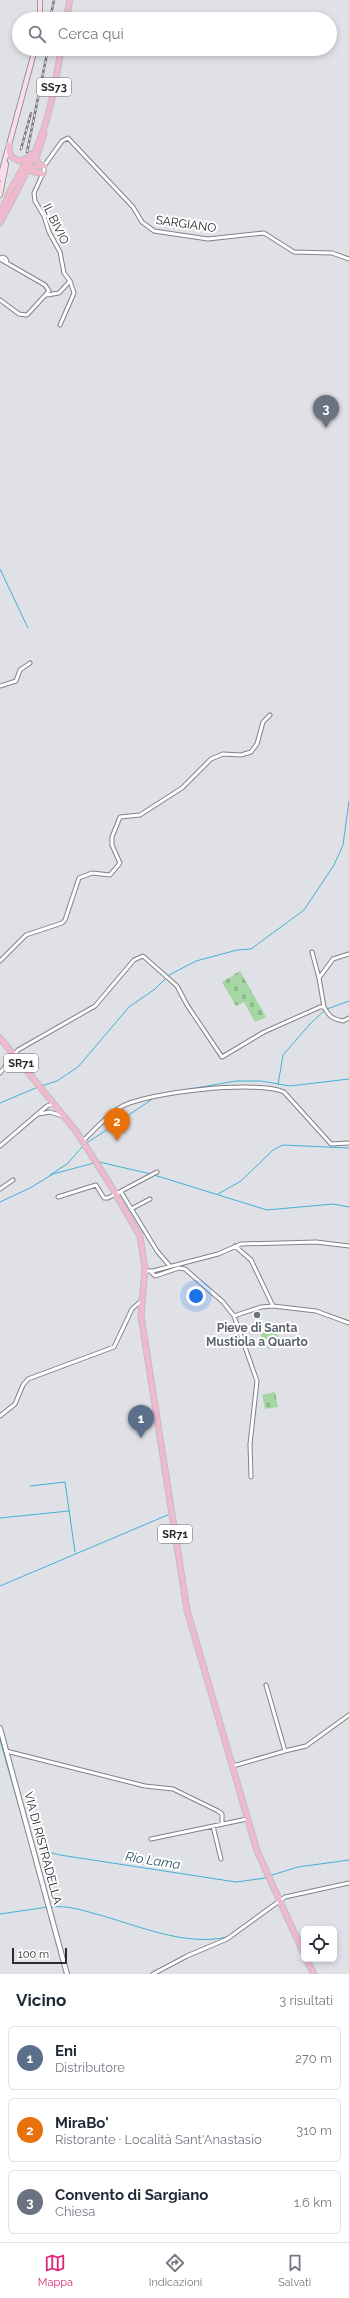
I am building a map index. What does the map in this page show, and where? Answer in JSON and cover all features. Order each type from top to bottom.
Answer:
[{"type":"main road","points":[[40,0],[40,12]]},
{"type":"main road","points":[[67,12],[70,0]]},
{"type":"main road","points":[[0,195],[1,175],[33,56]]},
{"type":"main road","name":"SS73","points":[[0,216],[27,170],[45,125],[54,92],[60,56]]},
{"type":"main road","points":[[27,170],[41,165],[36,158],[42,143],[45,125]]},
{"type":"main road","name":"SS73","points":[[0,223],[10,191],[33,151],[45,125]]},
{"type":"main road","points":[[9,146],[11,156],[16,160],[23,161],[33,151]]},
{"type":"main road","points":[[27,170],[43,174]]},
{"type":"main road","name":"SR71","points":[[0,1038],[57,1105],[83,1141],[118,1193],[140,1236],[147,1271],[141,1301],[140,1316],[184,1593],[257,1851],[278,1901],[301,1948]]},
{"type":"main road","points":[[308,1962],[314,1974]]},
{"type":"street","name":"SARGIANO","points":[[41,165],[62,141],[68,138],[133,207],[142,222],[154,231],[208,239],[264,233],[294,252],[332,253],[349,258]]},
{"type":"street","name":"IL BIVIO","points":[[41,165],[43,174],[34,193],[35,201],[44,216],[49,232],[60,252],[64,273],[70,281],[74,293],[60,325]]},
{"type":"street","points":[[0,226],[5,209]]},
{"type":"street","points":[[0,259],[3,257],[6,259],[7,263],[45,285],[49,291],[48,295]]},
{"type":"street","points":[[0,300],[19,314],[27,315],[48,295],[59,293],[70,281]]},
{"type":"street","points":[[0,686],[16,681],[20,670],[30,663]]},
{"type":"street","points":[[0,961],[26,936],[62,923],[65,920],[79,878],[92,873],[110,875],[117,868],[120,863],[112,846],[112,837],[120,817],[140,815],[182,788],[212,759],[223,754],[241,755],[251,752],[257,744],[264,722],[270,715]]},
{"type":"street","points":[[312,952],[319,978],[324,1007],[330,1017],[343,1021],[349,1018]]},
{"type":"street","points":[[319,978],[333,959],[349,954]]},
{"type":"street","points":[[0,1073],[18,1050],[95,1006],[134,960],[143,956],[177,986],[187,1005],[222,1057],[264,1032],[324,1007]]},
{"type":"street","points":[[83,1141],[120,1108],[135,1102],[192,1091],[233,1086],[275,1088],[284,1092],[331,1144],[349,1143]]},
{"type":"street","points":[[43,1089],[47,1099],[46,1106]]},
{"type":"street","points":[[0,1146],[39,1114],[46,1106],[52,1104],[57,1105]]},
{"type":"street","points":[[50,1112],[57,1105]]},
{"type":"street","points":[[39,1114],[50,1112],[66,1117]]},
{"type":"street","points":[[58,1197],[96,1185],[104,1198],[118,1193],[157,1172]]},
{"type":"street","points":[[0,1189],[13,1180]]},
{"type":"street","points":[[118,1193],[131,1209],[157,1251],[169,1266]]},
{"type":"street","points":[[131,1209],[150,1199]]},
{"type":"street","points":[[147,1271],[218,1254],[235,1246],[316,1242],[349,1246]]},
{"type":"street","points":[[235,1246],[251,1260],[273,1306]]},
{"type":"street","points":[[147,1271],[155,1276],[179,1268],[186,1269],[223,1302],[234,1316],[257,1381],[250,1444],[251,1477]]},
{"type":"street","points":[[0,1416],[15,1404],[23,1385],[28,1379],[114,1347],[132,1309],[141,1301]]},
{"type":"street","points":[[234,1316],[261,1307],[273,1306],[316,1311],[349,1323]]},
{"type":"street","points":[[266,1685],[285,1751]]},
{"type":"street","points":[[233,1766],[306,1746],[349,1715]]},
{"type":"street","name":"VIA DI RISTRADELLA","points":[[0,1728],[67,1974]]},
{"type":"street","points":[[6,1751],[145,1786],[173,1789],[218,1811],[222,1814],[222,1824]]},
{"type":"street","points":[[152,1839],[247,1819]]},
{"type":"street","points":[[213,1826],[221,1859]]},
{"type":"street","points":[[153,1974],[187,1956],[227,1939],[285,1897],[349,1883]]},
{"type":"green space","points":[[240,971],[266,1017],[255,1022],[244,1002],[236,1006],[222,982]]},
{"type":"green space","points":[[270,1320],[281,1342],[268,1349],[257,1327]]},
{"type":"green space","points":[[275,1392],[278,1407],[265,1409],[262,1395]]},
{"type":"waterway","points":[[0,569],[28,628]]},
{"type":"waterway","points":[[41,1086],[57,1081],[78,1067],[129,1007],[155,989],[169,975],[196,961],[237,950],[251,949],[304,910],[334,865],[343,845],[349,801]]},
{"type":"waterway","points":[[327,1009],[349,1001]]},
{"type":"waterway","points":[[278,1085],[283,1055],[310,1024],[324,1011]]},
{"type":"waterway","points":[[184,1090],[236,1081],[261,1081],[290,1086],[349,1079]]},
{"type":"waterway","points":[[0,1103],[38,1087]]},
{"type":"waterway","points":[[87,1143],[154,1098]]},
{"type":"waterway","points":[[218,1194],[241,1181],[273,1150],[283,1145],[349,1148]]},
{"type":"waterway","points":[[50,1175],[67,1164],[83,1146]]},
{"type":"waterway","points":[[99,1162],[151,1174]]},
{"type":"waterway","points":[[0,1202],[30,1188],[53,1174],[94,1163]]},
{"type":"waterway","points":[[154,1175],[267,1210],[333,1204],[349,1207]]},
{"type":"waterway","points":[[30,1486],[65,1482],[75,1552]]},
{"type":"waterway","points":[[0,1518],[69,1511]]},
{"type":"waterway","points":[[0,1586],[170,1514]]},
{"type":"waterway","name":"Rio Lama","points":[[0,1740],[30,1845]]},
{"type":"waterway","name":"Rio Lama","points":[[37,1849],[60,1855],[236,1882],[266,1878]]},
{"type":"waterway","name":"Rio Lama","points":[[272,1875],[298,1867],[349,1860]]},
{"type":"waterway","points":[[0,1914],[48,1907]]},
{"type":"waterway","points":[[51,1907],[68,1907],[144,1929],[178,1937],[195,1939],[227,1937]]},
{"type":"railway","points":[[51,12],[54,0]]},
{"type":"railway","points":[[27,152],[47,56]]},
{"type":"railway","points":[[21,149],[31,113]]},
{"type":"place","name":"Convento di Sargiano","points":[[326,428]]},
{"type":"place","name":"MiraBo'","points":[[117,1141]]},
{"type":"place","name":"Pieve di Santa Mustiola a Quarto","points":[[257,1315]]},
{"type":"place","name":"Eni","points":[[141,1438]]}]
